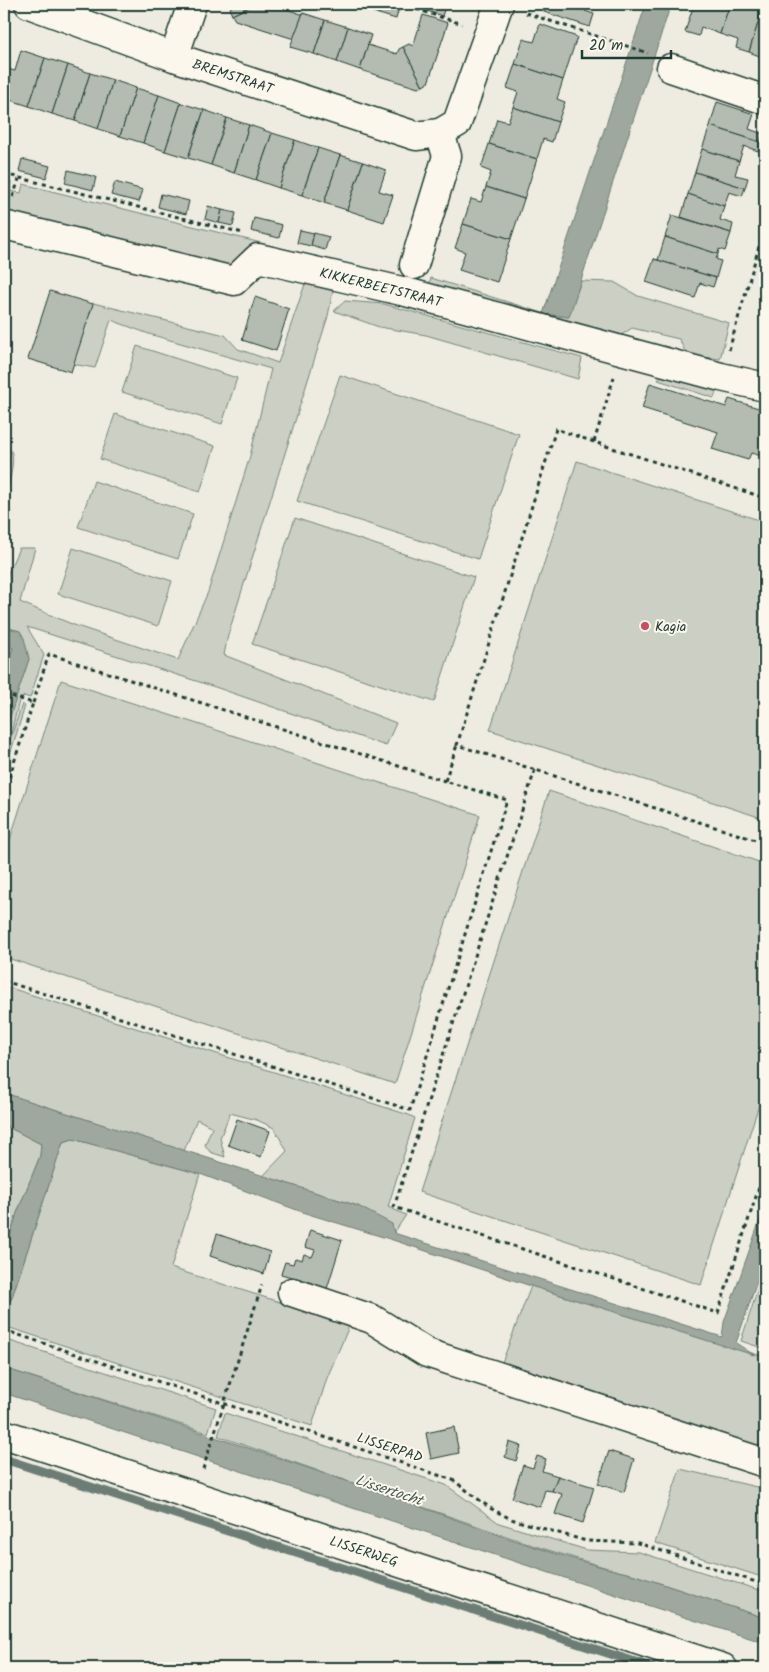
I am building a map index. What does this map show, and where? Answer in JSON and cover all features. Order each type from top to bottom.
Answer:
[{"type":"street","name":"BREMSTRAAT","points":[[29,4],[174,57],[416,136],[440,133]]},
{"type":"street","points":[[174,57],[192,4]]},
{"type":"street","points":[[414,265],[447,156],[440,133],[457,123],[499,4]]},
{"type":"street","points":[[671,68],[765,100]]},
{"type":"street","name":"KIKKERBEETSTRAAT","points":[[4,225],[234,282],[258,258],[406,292],[721,377],[765,387]]},
{"type":"street","points":[[292,1292],[372,1319],[427,1353],[765,1463]]},
{"type":"street","name":"LISSERWEG","points":[[4,1434],[723,1668]]},
{"type":"path","points":[[400,4],[489,31]]},
{"type":"path","points":[[499,4],[628,47]]},
{"type":"path","points":[[4,174],[252,235]]},
{"type":"path","points":[[721,377],[765,226]]},
{"type":"path","points":[[594,442],[623,350]]},
{"type":"path","points":[[445,781],[556,429],[765,498]]},
{"type":"path","points":[[4,794],[49,654],[507,800],[410,1110],[4,981]]},
{"type":"path","points":[[4,694],[33,703]]},
{"type":"path","points":[[456,745],[765,843]]},
{"type":"path","points":[[535,770],[394,1206],[718,1313],[765,1168]]},
{"type":"path","points":[[203,1470],[262,1285]]},
{"type":"path","points":[[765,1307],[763,1321],[765,1322]]},
{"type":"path","name":"LISSERPAD","points":[[4,1330],[453,1480],[490,1508],[511,1519],[586,1542],[638,1543],[765,1585]]},
{"type":"shaded area","points":[[646,4],[671,4],[569,317],[543,314]]},
{"type":"shaded area","points":[[4,179],[11,181],[10,191],[21,193],[23,184],[354,266],[230,267],[4,214]]},
{"type":"shaded area","points":[[431,278],[543,314],[568,317],[581,281],[614,282],[638,296],[729,323],[720,359],[687,355],[679,339],[632,328],[617,338],[427,290]]},
{"type":"shaded area","points":[[305,284],[333,291],[328,316],[228,635],[224,655],[396,723],[386,746],[215,687],[27,627],[44,655],[30,698],[24,696],[19,701],[8,746],[22,704],[25,706],[4,774],[4,734],[29,659],[20,631],[4,627],[4,595],[8,573],[19,548],[35,548],[20,602],[74,625],[178,660],[208,592],[250,456],[271,369],[149,334],[111,320],[95,368],[72,364],[93,303],[225,335],[238,349],[278,363]]},
{"type":"shaded area","points":[[345,301],[384,304],[582,358],[578,379],[426,335],[379,327],[334,311]]},
{"type":"shaded area","points":[[137,346],[237,378],[222,424],[122,392]]},
{"type":"shaded area","points":[[340,375],[519,434],[478,559],[297,501]]},
{"type":"shaded area","points":[[661,376],[717,390],[714,398],[658,380]]},
{"type":"shaded area","points":[[115,414],[215,446],[200,492],[100,459]]},
{"type":"shaded area","points":[[4,445],[10,449],[13,458],[4,502]]},
{"type":"shaded area","name":"Kagia","points":[[577,461],[765,522],[765,819],[490,730]]},
{"type":"shaded area","points":[[94,481],[193,514],[178,559],[78,527]]},
{"type":"shaded area","points":[[295,518],[474,577],[434,702],[252,644]]},
{"type":"shaded area","points":[[73,548],[172,581],[158,626],[58,594]]},
{"type":"shaded area","points":[[4,627],[20,631],[24,638],[29,659],[4,734],[4,678],[13,648],[4,644]]},
{"type":"shaded area","points":[[4,644],[13,648],[4,678]]},
{"type":"shaded area","points":[[61,680],[480,815],[395,1084],[4,957],[4,858]]},
{"type":"shaded area","points":[[549,791],[765,864],[765,1086],[701,1285],[419,1192]]},
{"type":"shaded area","points":[[4,986],[415,1118],[388,1207],[406,1215],[394,1233],[358,1206],[263,1176],[287,1151],[274,1128],[257,1120],[230,1113],[220,1138],[225,1157],[210,1152],[205,1145],[212,1127],[197,1119],[184,1151],[4,1093]]},
{"type":"shaded area","points":[[4,1093],[358,1206],[392,1224],[394,1233],[722,1337],[724,1322],[765,1206],[765,1258],[736,1343],[754,1355],[305,1213],[200,1174],[73,1139],[63,1142],[11,1300],[4,1300],[4,1256],[17,1213],[40,1156],[41,1144],[4,1125]]},
{"type":"shaded area","points":[[4,1125],[41,1144],[40,1156],[17,1213],[4,1256]]},
{"type":"shaded area","points":[[73,1139],[200,1174],[171,1268],[350,1324],[327,1378],[312,1426],[4,1326],[4,1300],[11,1300],[63,1142]]},
{"type":"shaded area","points":[[765,1267],[765,1349],[741,1341]]},
{"type":"shaded area","points":[[531,1286],[765,1357],[765,1433],[759,1451],[501,1365]]},
{"type":"shaded area","points":[[4,1339],[216,1408],[208,1433],[4,1368]]},
{"type":"shaded area","points":[[4,1368],[327,1474],[569,1558],[635,1575],[765,1618],[765,1643],[4,1393]]},
{"type":"shaded area","points":[[225,1413],[446,1485],[499,1523],[587,1550],[639,1552],[765,1592],[765,1618],[635,1575],[535,1546],[218,1436]]},
{"type":"shaded area","points":[[680,1469],[765,1489],[765,1578],[655,1543]]},
{"type":"building","points":[[232,4],[255,4],[232,15],[230,10]]},
{"type":"building","points":[[255,4],[272,4],[301,14],[303,13],[294,39],[235,20],[232,15]]},
{"type":"building","points":[[366,4],[382,4],[379,14],[365,9]]},
{"type":"building","points":[[382,4],[399,8],[396,19],[379,14]]},
{"type":"building","points":[[407,4],[446,4],[442,16]]},
{"type":"building","points":[[547,4],[588,4],[585,11],[594,14],[590,27],[544,12]]},
{"type":"building","points":[[694,4],[730,4],[720,34],[701,27],[699,36],[685,32]]},
{"type":"building","points":[[730,4],[764,4],[749,52],[736,48],[738,40],[720,34]]},
{"type":"building","points":[[764,4],[765,48],[762,57],[749,52]]},
{"type":"building","points":[[303,13],[325,20],[314,54],[290,47]]},
{"type":"building","points":[[423,15],[448,23],[428,83],[423,86],[403,47],[409,44],[413,46]]},
{"type":"building","points":[[325,20],[348,27],[337,62],[314,54]]},
{"type":"building","points":[[540,24],[577,37],[563,80],[515,64],[523,39],[534,42]]},
{"type":"building","points":[[348,27],[371,35],[360,70],[337,62]]},
{"type":"building","points":[[368,45],[397,54],[399,49],[403,47],[423,86],[418,88],[360,70]]},
{"type":"building","points":[[21,50],[45,58],[29,106],[4,98],[4,68],[15,71]]},
{"type":"building","points":[[45,58],[68,65],[52,114],[29,106]]},
{"type":"building","points":[[515,64],[563,80],[557,99],[565,102],[558,122],[513,107],[518,92],[507,88]]},
{"type":"building","points":[[68,65],[90,73],[75,121],[52,114]]},
{"type":"building","points":[[90,73],[113,80],[98,129],[75,121]]},
{"type":"building","points":[[113,80],[136,88],[120,136],[98,129]]},
{"type":"building","points":[[136,88],[159,95],[143,143],[120,136]]},
{"type":"building","points":[[159,95],[181,103],[165,151],[143,143]]},
{"type":"building","points":[[717,102],[754,114],[749,129],[763,134],[760,142],[710,126]]},
{"type":"building","points":[[181,103],[204,110],[188,158],[165,151]]},
{"type":"building","points":[[513,107],[558,122],[552,142],[543,139],[537,159],[489,144],[497,119],[508,122]]},
{"type":"building","points":[[204,110],[227,118],[211,165],[188,158]]},
{"type":"building","points":[[227,118],[249,125],[234,173],[211,165]]},
{"type":"building","points":[[249,125],[272,133],[256,180],[234,173]]},
{"type":"building","points":[[710,126],[760,142],[758,151],[744,146],[739,161],[702,149]]},
{"type":"building","points":[[272,133],[295,140],[279,188],[256,180]]},
{"type":"building","points":[[295,140],[318,148],[302,195],[279,188]]},
{"type":"building","points":[[489,144],[537,159],[524,199],[486,187],[491,172],[481,168]]},
{"type":"building","points":[[318,148],[340,155],[324,203],[302,195]]},
{"type":"building","points":[[702,149],[739,161],[735,175],[748,178],[745,188],[695,172]]},
{"type":"building","points":[[340,155],[363,162],[347,210],[324,203]]},
{"type":"building","points":[[22,159],[50,166],[46,178],[19,171]]},
{"type":"building","points":[[363,162],[386,170],[379,191],[393,195],[384,222],[347,210]]},
{"type":"building","points":[[68,170],[96,177],[93,190],[65,183]]},
{"type":"building","points":[[695,172],[745,188],[742,196],[729,192],[724,206],[688,194]]},
{"type":"building","points":[[115,182],[143,190],[139,202],[111,195]]},
{"type":"building","points":[[486,187],[524,199],[511,239],[463,224],[471,199],[481,202]]},
{"type":"building","points":[[161,194],[189,201],[186,214],[158,207]]},
{"type":"building","points":[[688,194],[724,206],[720,220],[733,224],[731,233],[681,217]]},
{"type":"building","points":[[208,206],[222,210],[219,223],[205,219]]},
{"type":"building","points":[[222,210],[236,213],[233,226],[219,223]]},
{"type":"building","points":[[672,215],[731,233],[725,251],[719,249],[718,254],[665,237]]},
{"type":"building","points":[[254,218],[282,225],[279,238],[251,231]]},
{"type":"building","points":[[463,224],[511,239],[497,282],[459,270],[465,252],[455,248]]},
{"type":"building","points":[[300,230],[314,233],[311,246],[297,243]]},
{"type":"building","points":[[314,233],[329,237],[325,250],[311,246]]},
{"type":"building","points":[[665,237],[718,254],[716,259],[721,261],[716,278],[654,259],[658,260]]},
{"type":"building","points":[[654,259],[716,278],[713,287],[700,283],[695,298],[646,282]]},
{"type":"building","points":[[50,291],[93,304],[71,372],[28,359]]},
{"type":"building","points":[[255,297],[289,309],[276,351],[242,340]]},
{"type":"building","points":[[650,383],[726,407],[729,399],[765,410],[765,457],[751,453],[748,460],[712,449],[718,432],[642,408]]},
{"type":"building","points":[[237,1119],[270,1131],[261,1157],[228,1145]]},
{"type":"building","points":[[310,1230],[342,1240],[326,1292],[294,1281],[295,1278],[281,1274],[285,1262],[293,1264],[295,1258],[302,1260],[304,1254],[312,1257],[315,1250],[305,1247]]},
{"type":"building","points":[[217,1234],[270,1252],[264,1274],[210,1256]]},
{"type":"building","points":[[454,1427],[459,1453],[431,1459],[426,1433]]},
{"type":"building","points":[[509,1442],[521,1446],[516,1461],[505,1457]]},
{"type":"building","points":[[609,1451],[634,1459],[624,1492],[598,1484]]},
{"type":"building","points":[[537,1456],[546,1459],[542,1471],[558,1476],[552,1491],[545,1490],[540,1507],[512,1498],[523,1465],[533,1468]]},
{"type":"building","points":[[558,1476],[594,1487],[583,1523],[555,1514],[562,1494],[552,1491]]},
{"type":"waterway","points":[[4,1459],[654,1668]]},
{"type":"place","name":"Kagia","points":[[645,626]]},
{"type":"water label","name":"Lissertocht","points":[[389,1490]]}]
